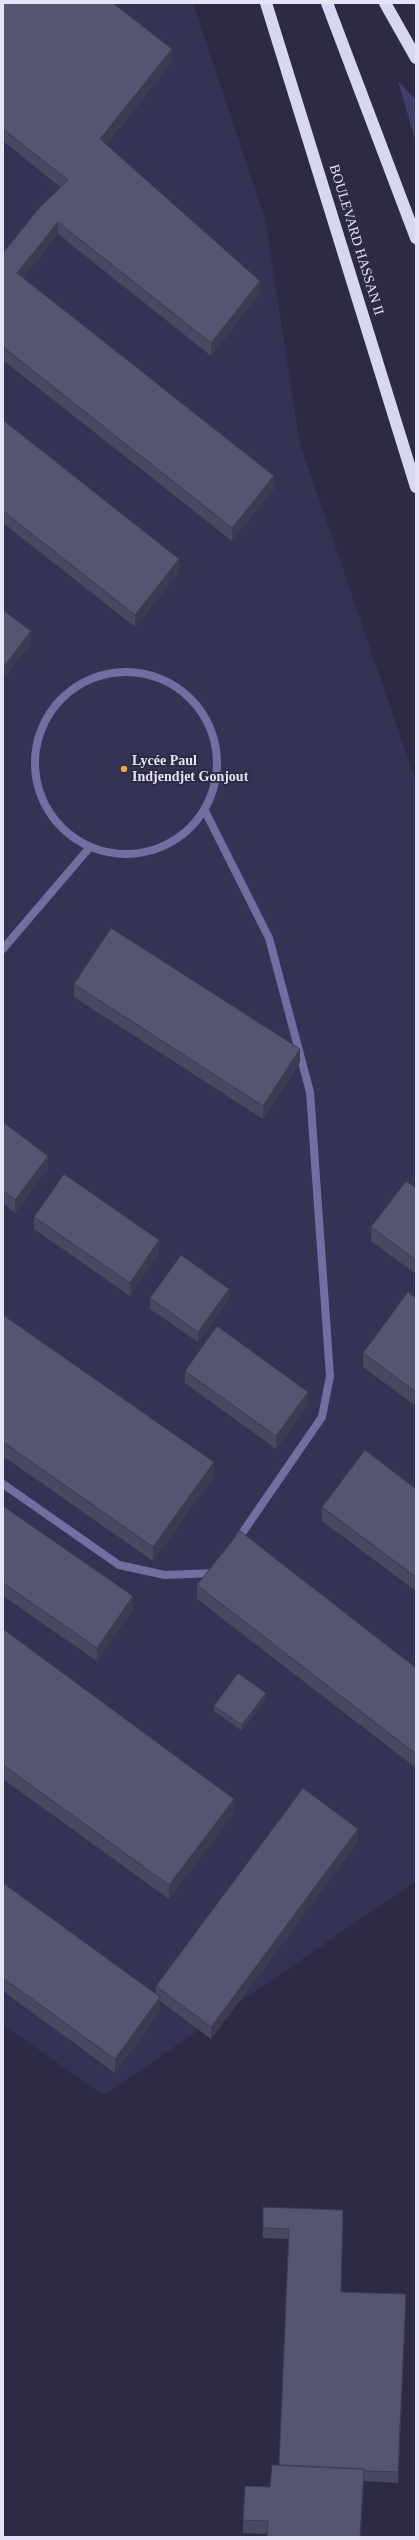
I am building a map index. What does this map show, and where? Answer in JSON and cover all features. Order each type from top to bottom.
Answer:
[{"type":"highway","name":"BOULEVARD HASSAN II","points":[[266,3],[416,486]]},
{"type":"highway","points":[[327,3],[416,238]]},
{"type":"highway","points":[[385,3],[416,58]]},
{"type":"lane","points":[[111,673],[138,673],[162,680],[185,693],[203,712],[214,735],[218,761],[215,787],[205,811],[188,831],[166,845],[142,853],[115,854],[90,847],[68,834],[50,814],[39,791],[35,766],[38,740],[48,716],[65,696],[86,681],[111,673]]},
{"type":"lane","points":[[205,811],[270,938],[310,1092],[330,1376],[322,1417],[232,1548]]},
{"type":"lane","points":[[3,949],[90,847]]},
{"type":"lane","points":[[3,1484],[119,1565],[165,1575],[214,1574],[219,1567]]},
{"type":"shaded area","points":[[3,3],[193,3],[265,219],[300,444],[416,782],[416,1881],[104,2095],[3,2025]]},
{"type":"shaded area","points":[[398,81],[416,100],[416,143]]},
{"type":"building","points":[[3,3],[113,3],[172,49],[100,139],[260,281],[211,343],[58,222],[17,273],[274,476],[232,528],[3,347],[3,253],[40,207],[68,180],[3,129]]},
{"type":"building","points":[[3,420],[179,559],[135,615],[3,511]]},
{"type":"building","points":[[3,610],[31,631],[3,668]]},
{"type":"building","points":[[111,928],[300,1049],[263,1106],[74,984]]},
{"type":"building","points":[[3,1122],[48,1156],[15,1200],[3,1191]]},
{"type":"building","points":[[64,1174],[159,1240],[130,1283],[34,1217]]},
{"type":"building","points":[[406,1181],[416,1188],[416,1260],[371,1227]]},
{"type":"building","points":[[181,1255],[229,1289],[198,1332],[150,1298]]},
{"type":"building","points":[[408,1292],[416,1298],[416,1392],[363,1353]]},
{"type":"building","points":[[3,1315],[214,1462],[153,1547],[3,1442]]},
{"type":"building","points":[[217,1326],[308,1392],[276,1436],[185,1371]]},
{"type":"building","points":[[365,1450],[416,1489],[416,1577],[322,1507]]},
{"type":"building","points":[[3,1506],[133,1596],[97,1648],[3,1583]]},
{"type":"building","points":[[240,1531],[416,1668],[416,1754],[197,1585]]},
{"type":"building","points":[[3,1629],[234,1799],[169,1885],[3,1765]]},
{"type":"building","points":[[238,1673],[266,1693],[242,1725],[214,1706]]},
{"type":"building","points":[[303,1788],[358,1829],[211,2027],[156,1986]]},
{"type":"building","points":[[3,1883],[160,1997],[115,2059],[3,1978]]},
{"type":"building","points":[[263,2207],[343,2210],[341,2292],[406,2294],[398,2472],[279,2465],[289,2229],[263,2228]]},
{"type":"building","points":[[272,2465],[364,2469],[360,2537],[267,2537],[268,2521],[243,2520],[245,2486],[270,2487]]},
{"type":"place","name":"Lycée Paul Indjendjet Gonjout","points":[[124,769]]}]
